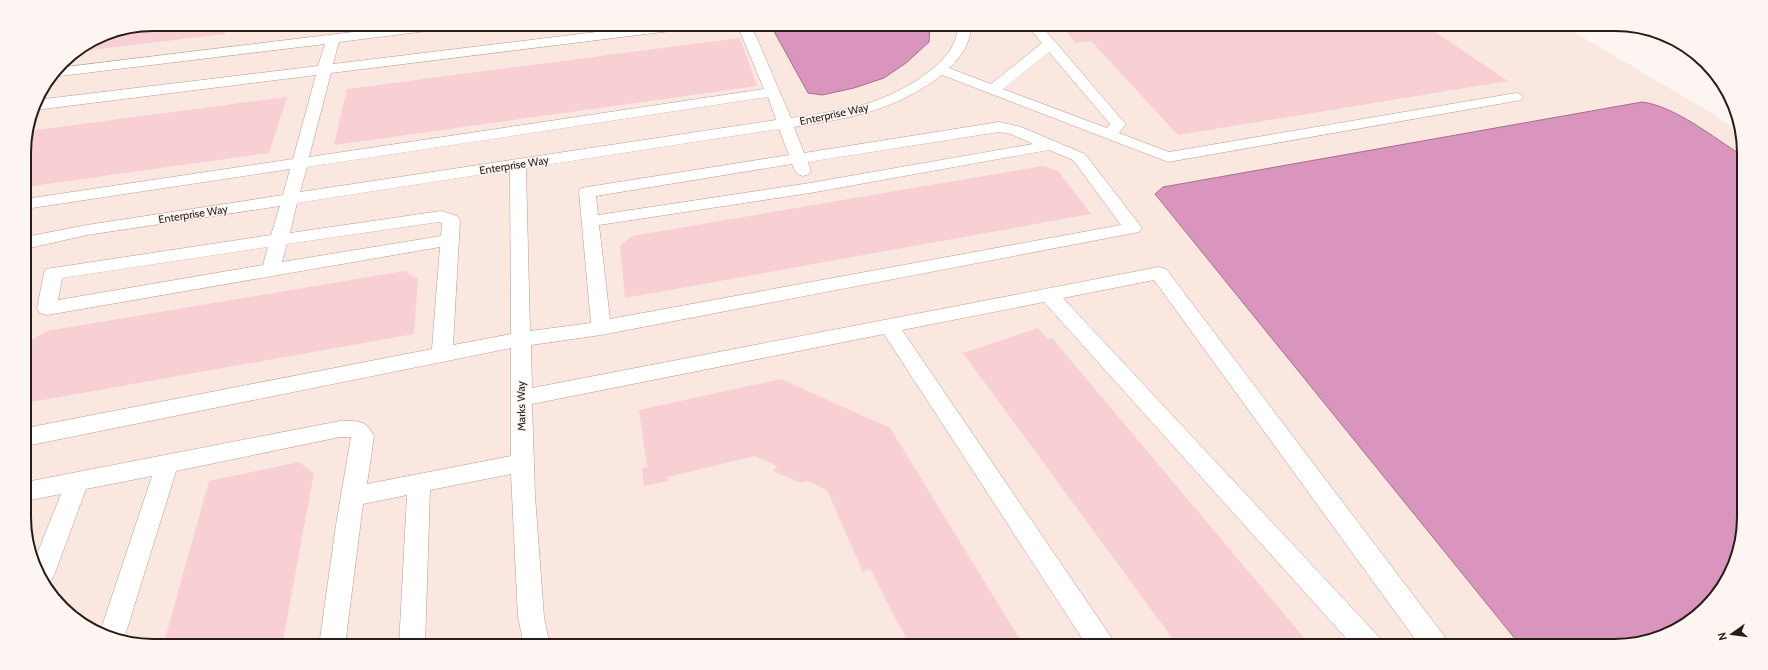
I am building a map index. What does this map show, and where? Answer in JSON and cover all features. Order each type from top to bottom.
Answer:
[{"type":"street","points":[[61,72],[392,31]]},
{"type":"street","points":[[41,104],[639,31]]},
{"type":"street","points":[[747,31],[773,92],[810,188]]},
{"type":"street","name":"Enterprise Way","points":[[31,242],[87,230],[840,116],[883,103],[918,86],[941,70],[959,47],[965,31]]},
{"type":"street","points":[[1039,31],[1118,124],[1110,135]]},
{"type":"street","points":[[271,270],[333,38]]},
{"type":"street","points":[[992,90],[1050,44]]},
{"type":"street","points":[[941,70],[1168,157],[1516,97]]},
{"type":"street","points":[[31,203],[773,92]]},
{"type":"street","points":[[31,436],[520,339],[601,328],[1133,228],[1079,156],[1015,130],[999,127],[799,160],[587,192],[601,328]]},
{"type":"street","points":[[591,221],[810,188],[1052,145]]},
{"type":"street","name":"Marks Way","points":[[518,164],[523,496],[531,617],[536,639]]},
{"type":"street","points":[[442,354],[451,220],[441,216],[53,273],[47,308],[449,240]]},
{"type":"street","points":[[521,398],[1159,272],[1431,639]]},
{"type":"street","points":[[1048,294],[1364,639]]},
{"type":"street","points":[[888,325],[1097,639]]},
{"type":"street","points":[[31,491],[340,429],[357,430],[363,436],[348,525],[333,639]]},
{"type":"street","points":[[354,496],[522,463]]},
{"type":"street","points":[[112,632],[167,464]]},
{"type":"street","points":[[43,570],[78,481]]},
{"type":"street","points":[[412,639],[419,483]]},
{"type":"shaded area","points":[[145,31],[1572,31],[1708,111],[1734,129],[1736,137],[1737,525],[1735,541],[1731,556],[1717,585],[1701,603],[1676,623],[1662,630],[1639,637],[1623,639],[153,639],[137,638],[114,633],[85,619],[72,609],[51,585],[37,556],[33,541],[31,525],[32,137],[40,106],[51,85],[61,72],[85,51],[106,40],[121,35]]},
{"type":"shaded area","points":[[774,31],[930,31],[929,42],[906,63],[884,78],[854,88],[822,95],[808,93]]},
{"type":"shaded area","points":[[1642,102],[1655,105],[1681,116],[1737,152],[1737,525],[1731,556],[1717,585],[1689,614],[1676,623],[1654,633],[1623,639],[1515,639],[1155,194],[1163,187]]},
{"type":"building","points":[[145,31],[225,31],[225,34],[85,51],[106,40],[121,35]]},
{"type":"building","points":[[1066,31],[1433,31],[1508,81],[1178,135],[1091,41],[1076,43]]},
{"type":"building","points":[[740,38],[757,86],[334,145],[347,89]]},
{"type":"building","points":[[287,97],[269,153],[31,186],[31,145],[33,130]]},
{"type":"building","points":[[1043,166],[1058,171],[1091,214],[625,298],[620,246],[632,236]]},
{"type":"building","points":[[404,271],[418,279],[414,334],[31,402],[31,340],[47,331]]},
{"type":"building","points":[[1038,328],[1048,339],[1052,338],[1305,639],[1173,639],[963,353]]},
{"type":"building","points":[[781,379],[890,428],[1020,639],[906,639],[870,569],[863,572],[827,490],[808,481],[801,483],[773,471],[777,466],[755,456],[667,477],[668,481],[644,486],[642,468],[647,467],[639,410]]},
{"type":"building","points":[[299,462],[314,473],[283,639],[165,639],[209,481]]}]
